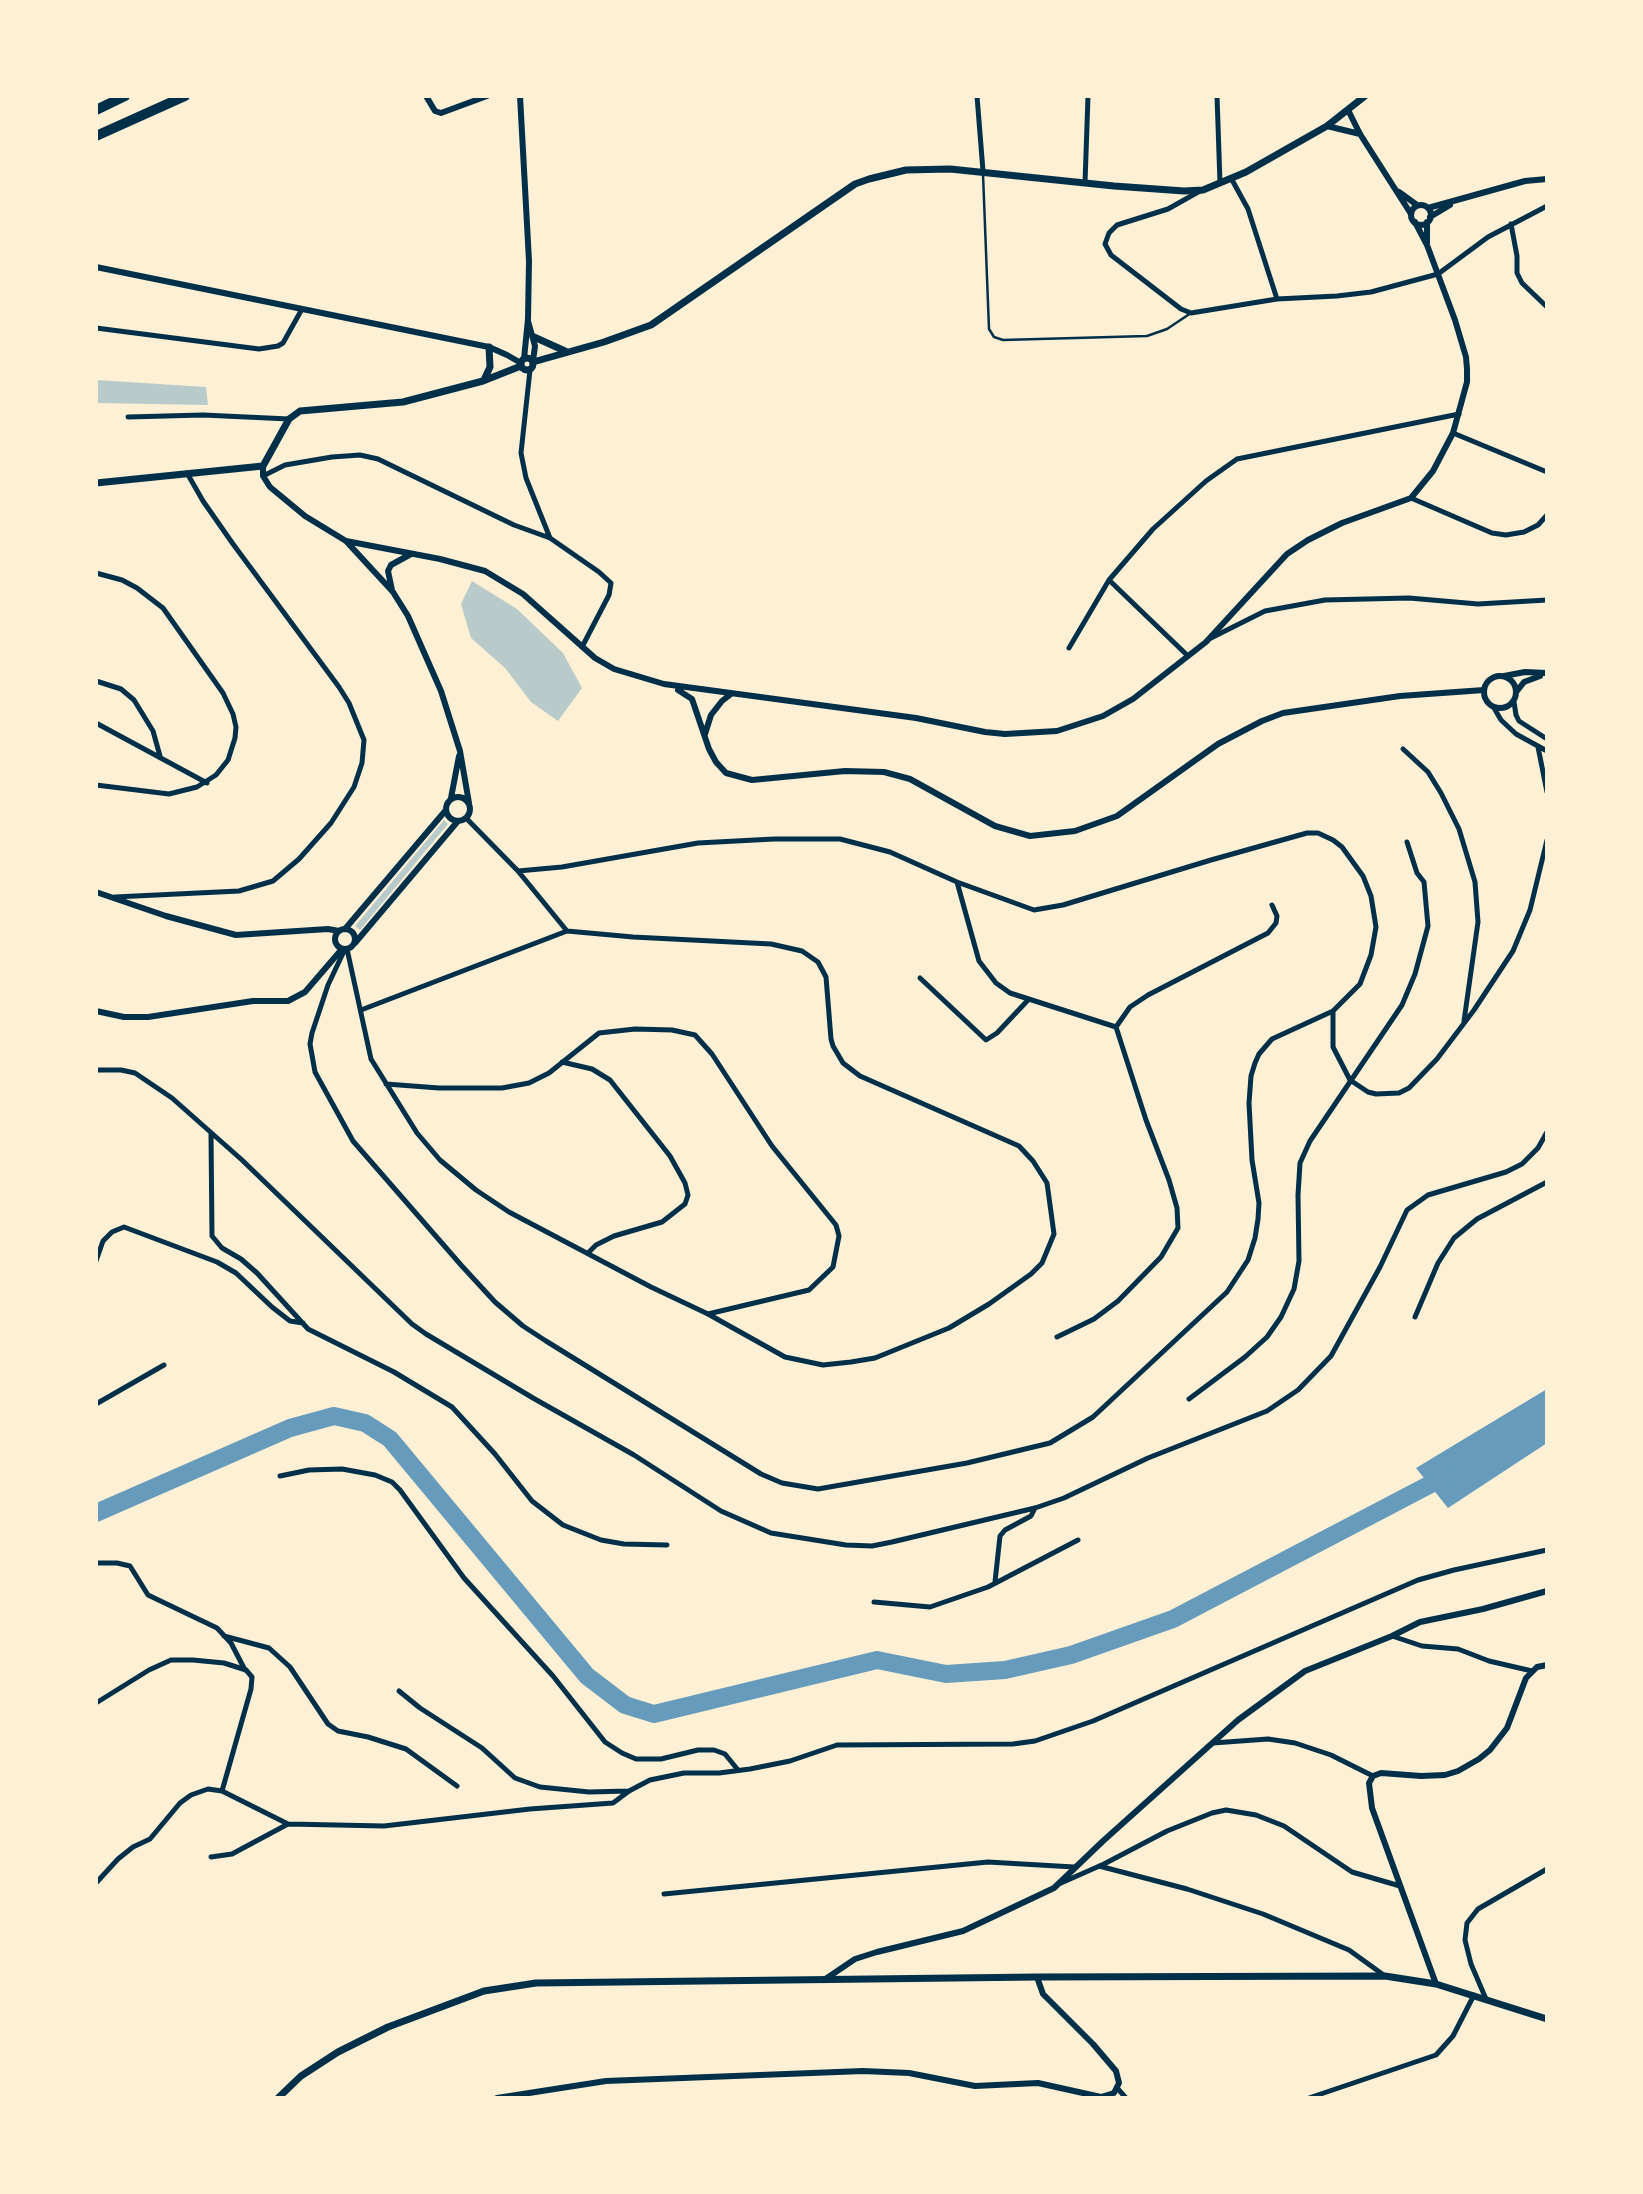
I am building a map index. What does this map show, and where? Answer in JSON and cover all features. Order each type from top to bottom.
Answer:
[{"type":"highway","points":[[96,110],[125,96]]},
{"type":"highway","points":[[96,136],[185,96]]},
{"type":"main road","points":[[96,483],[263,466],[289,419],[300,411],[403,402],[483,381],[522,363],[525,370],[532,364],[651,325],[855,184],[906,170],[926,168],[1184,191],[1203,190],[1231,178],[1327,126],[1365,96]]},
{"type":"main road","points":[[534,337],[566,352]]},
{"type":"main road","points":[[483,381],[490,367],[489,347]]},
{"type":"main road","points":[[278,2098],[301,2076],[341,2050],[388,2027],[484,1991],[546,1983],[1385,1976],[1436,1983],[1547,2019]]},
{"type":"street","points":[[426,96],[435,111],[441,113],[487,96]]},
{"type":"street","points":[[96,267],[489,347],[522,363],[528,319],[529,261],[520,96]]},
{"type":"street","points":[[977,96],[983,171]]},
{"type":"street","points":[[1085,183],[1088,96]]},
{"type":"street","points":[[1217,96],[1220,183]]},
{"type":"street","points":[[1206,642],[1287,554],[1342,523],[1411,498],[1433,471],[1453,433],[1459,414],[1467,382],[1466,357],[1438,274],[1411,214],[1360,134],[1348,110]]},
{"type":"street","points":[[1327,126],[1360,134]]},
{"type":"street","points":[[1231,178],[1248,209],[1277,299]]},
{"type":"street","points":[[1395,190],[1417,205],[1428,208],[1525,181],[1547,179]]},
{"type":"street","points":[[1203,190],[1168,209],[1117,225],[1109,233],[1105,244],[1111,256],[1181,309],[1191,313],[1277,299],[1371,292],[1438,274],[1488,237],[1511,224],[1544,208],[1547,215]]},
{"type":"street","points":[[1415,222],[1421,224],[1429,220],[1454,202]]},
{"type":"street","points":[[1411,214],[1417,205]]},
{"type":"street","points":[[1427,245],[1428,208]]},
{"type":"street","points":[[1511,224],[1518,276],[1547,307]]},
{"type":"street","points":[[96,328],[259,349],[283,343],[302,309]]},
{"type":"street","points":[[528,319],[535,346],[521,453],[537,512],[550,538]]},
{"type":"street","points":[[1069,648],[1109,580],[1153,529],[1206,481],[1237,459],[1459,414]]},
{"type":"street","points":[[128,417],[203,415],[289,419]]},
{"type":"street","points":[[1453,433],[1547,472]]},
{"type":"street","points":[[263,475],[285,465],[360,455],[378,459],[514,525],[550,538],[611,583],[609,595],[582,648]]},
{"type":"street","points":[[96,1011],[124,1017],[148,1017],[253,1001],[288,1001],[305,992],[345,949],[355,943],[470,811],[460,751],[441,691],[408,616],[393,592],[346,541],[290,505],[270,487],[263,475],[263,466]]},
{"type":"street","points":[[113,898],[239,891],[273,881],[299,859],[331,823],[354,787],[362,763],[364,740],[339,687],[233,544],[187,473]]},
{"type":"street","points":[[1411,498],[1470,526],[1499,534],[1524,533],[1538,525],[1547,515]]},
{"type":"street","points":[[346,541],[476,567],[502,580],[536,606],[582,648],[614,669],[683,691],[692,699],[712,756],[721,769],[740,778],[765,779],[845,771],[884,772],[910,779],[995,826],[1030,836],[1075,831],[1117,816],[1218,744],[1283,713],[1400,696],[1484,690]]},
{"type":"street","points":[[393,592],[388,571],[391,565],[412,554]]},
{"type":"street","points":[[96,573],[137,588],[163,608],[229,703],[235,738],[228,760],[207,782],[169,794],[96,785]]},
{"type":"street","points":[[1109,580],[1188,656]]},
{"type":"street","points":[[664,684],[916,718],[985,732],[1047,733],[1103,716],[1133,699],[1206,642],[1265,611],[1325,600],[1409,598],[1478,604],[1547,600]]},
{"type":"street","points":[[1547,674],[1525,672],[1498,676],[1489,680],[1484,690],[1486,701],[1506,726],[1547,751]]},
{"type":"street","points":[[1547,674],[1524,682],[1517,691],[1514,702],[1519,721],[1547,739]]},
{"type":"street","points":[[1504,676],[1513,681],[1517,691]]},
{"type":"street","points":[[96,681],[121,689],[134,700],[150,723],[160,756]]},
{"type":"street","points":[[704,735],[711,715],[731,694]]},
{"type":"street","points":[[1494,708],[1505,708],[1514,702]]},
{"type":"street","points":[[96,723],[207,782]]},
{"type":"street","points":[[1538,747],[1547,792]]},
{"type":"street","points":[[1403,749],[1428,772],[1441,793],[1459,828],[1475,882],[1478,922],[1463,1024]]},
{"type":"street","points":[[460,751],[451,798],[447,803],[449,817],[462,819],[518,871],[567,931]]},
{"type":"street","points":[[451,798],[459,796],[469,803]]},
{"type":"street","points":[[361,1010],[567,931],[771,944],[802,951],[818,962],[826,977],[831,1039],[843,1063],[860,1076],[1019,1146],[1033,1161],[1047,1183],[1054,1234],[1042,1263],[989,1304],[949,1328],[875,1358],[823,1365],[802,1362],[761,1346],[708,1314],[495,1203],[457,1175],[417,1133],[371,1059],[345,949],[335,940],[446,810]]},
{"type":"street","points":[[345,949],[328,985],[312,1033],[310,1044],[314,1072],[353,1141],[461,1265],[523,1326],[761,1474],[782,1483],[818,1489],[967,1463],[1050,1443],[1093,1417],[1227,1292],[1248,1260],[1255,1238],[1259,1203],[1252,1160],[1249,1090],[1259,1054],[1272,1039],[1333,1011],[1360,984],[1371,955],[1376,927],[1371,896],[1363,876],[1342,847],[1333,839],[1318,833],[1295,836],[1118,890],[1042,909],[1023,907],[957,882],[890,852],[840,839],[698,843],[572,865],[518,871]]},
{"type":"street","points":[[1333,1011],[1333,1047],[1350,1080],[1368,1092],[1384,1095],[1399,1093],[1416,1083],[1492,984],[1520,937],[1530,910],[1547,840]]},
{"type":"street","points":[[1189,1399],[1267,1337],[1281,1317],[1294,1289],[1298,1261],[1300,1163],[1310,1141],[1402,1005],[1415,974],[1428,926],[1424,882],[1407,842]]},
{"type":"street","points":[[957,882],[979,961],[996,984],[1028,1000],[1116,1027]]},
{"type":"street","points":[[96,892],[166,916],[236,935],[328,929],[354,933],[355,943]]},
{"type":"street","points":[[1116,1027],[1130,1007],[1148,995],[1268,933],[1276,923],[1277,916],[1272,905]]},
{"type":"street","points":[[920,978],[986,1040],[997,1033],[1028,1000]]},
{"type":"street","points":[[1057,1337],[1094,1319],[1118,1301],[1161,1257],[1178,1228],[1177,1208],[1169,1180],[1116,1027]]},
{"type":"street","points":[[386,1084],[439,1088],[502,1088],[529,1083],[550,1073],[599,1033],[635,1029],[672,1030],[695,1035],[712,1054],[772,1146],[836,1225],[839,1236],[833,1267],[808,1290],[708,1314]]},
{"type":"street","points":[[562,1062],[592,1069],[610,1080],[670,1156],[685,1183],[688,1195],[685,1204],[662,1222],[614,1236],[596,1245],[588,1253]]},
{"type":"street","points":[[96,1070],[135,1073],[173,1098],[242,1160],[412,1324],[533,1398],[634,1455],[721,1511],[783,1535],[846,1545],[872,1546],[1034,1508],[1074,1494],[1148,1458],[1267,1411],[1321,1368],[1340,1342],[1407,1210],[1428,1195],[1506,1172],[1521,1164],[1538,1149],[1547,1132]]},
{"type":"street","points":[[211,1134],[212,1236],[222,1248],[257,1273],[303,1323],[317,1334],[358,1352],[452,1407],[495,1454],[532,1501],[563,1525],[601,1540],[624,1544],[667,1545]]},
{"type":"street","points":[[1415,1317],[1438,1263],[1454,1238],[1477,1219],[1547,1182]]},
{"type":"street","points":[[96,1261],[103,1241],[124,1227],[217,1262],[236,1273],[290,1321],[303,1323]]},
{"type":"street","points":[[96,1404],[164,1365]]},
{"type":"street","points":[[280,1475],[309,1470],[342,1469],[375,1475],[392,1482],[464,1578],[553,1676],[606,1742],[636,1759],[661,1759],[698,1750],[714,1750],[725,1754],[738,1770]]},
{"type":"street","points":[[995,1582],[1000,1536],[1031,1516],[1034,1508]]},
{"type":"street","points":[[874,1602],[930,1607],[978,1591],[1078,1540]]},
{"type":"street","points":[[96,1884],[118,1858],[150,1839],[180,1803],[201,1790],[222,1791],[288,1824],[384,1826],[530,1809],[613,1803],[646,1782],[684,1773],[738,1770],[790,1761],[847,1744],[934,1746],[1035,1741],[1093,1721],[1418,1580],[1547,1550]]},
{"type":"street","points":[[96,1563],[130,1566],[148,1595],[164,1605],[206,1622],[224,1636],[252,1677],[222,1791]]},
{"type":"street","points":[[1061,1883],[1074,1867],[1238,1720],[1305,1671],[1429,1619],[1483,1609],[1547,1591]]},
{"type":"street","points":[[224,1636],[269,1648],[290,1667],[328,1724],[338,1731],[406,1749],[457,1786]]},
{"type":"street","points":[[1392,1636],[1422,1646],[1458,1649],[1489,1661],[1532,1671]]},
{"type":"street","points":[[96,1703],[149,1670],[171,1660],[225,1663],[246,1670]]},
{"type":"street","points":[[1436,1983],[1368,1792],[1369,1783],[1373,1776],[1381,1773],[1445,1775],[1479,1759],[1490,1750],[1507,1728],[1526,1678],[1532,1671],[1547,1665]]},
{"type":"street","points":[[399,1691],[430,1715],[482,1748],[515,1778],[540,1787],[600,1792],[629,1791]]},
{"type":"street","points":[[1213,1743],[1268,1739],[1296,1742],[1331,1755],[1373,1776]]},
{"type":"street","points":[[823,1981],[845,1965],[867,1955],[940,1938],[977,1925],[1167,1831],[1212,1812],[1226,1810],[1256,1815],[1284,1826],[1352,1872],[1400,1886]]},
{"type":"street","points":[[211,1857],[232,1854],[288,1824]]},
{"type":"street","points":[[664,1894],[988,1862],[1074,1867]]},
{"type":"street","points":[[1099,1866],[1187,1889],[1263,1914],[1349,1950],[1385,1976]]},
{"type":"street","points":[[1486,1999],[1471,1964],[1464,1931],[1467,1923],[1478,1909],[1547,1869]]},
{"type":"street","points":[[497,2098],[606,2081],[863,2071],[909,2073],[975,2086],[1038,2083],[1101,2097],[1114,2094],[1118,2089],[1119,2078],[1116,2071],[1044,1994],[1037,1977]]},
{"type":"street","points":[[1309,2098],[1436,2055],[1453,2036],[1474,1995]]},
{"type":"street","points":[[1118,2089],[1126,2098]]},
{"type":"lane","points":[[983,171],[989,329],[994,337],[1003,340],[1147,336],[1167,329],[1191,313]]},
{"type":"shaded area","points":[[96,380],[206,387],[208,405],[96,403]]},
{"type":"shaded area","points":[[472,581],[517,609],[563,653],[582,688],[558,721],[531,702],[505,668],[471,638],[461,604]]},
{"type":"shaded area","points":[[444,820],[448,824],[360,930],[355,926]]},
{"type":"water","points":[[1547,1389],[1547,1443],[1448,1508],[1416,1468]]},
{"type":"waterway","points":[[96,1513],[290,1428],[334,1416],[365,1423],[390,1439],[587,1676],[625,1705],[654,1714],[877,1660],[946,1674],[1005,1670],[1071,1655],[1173,1619],[1448,1475]]}]
